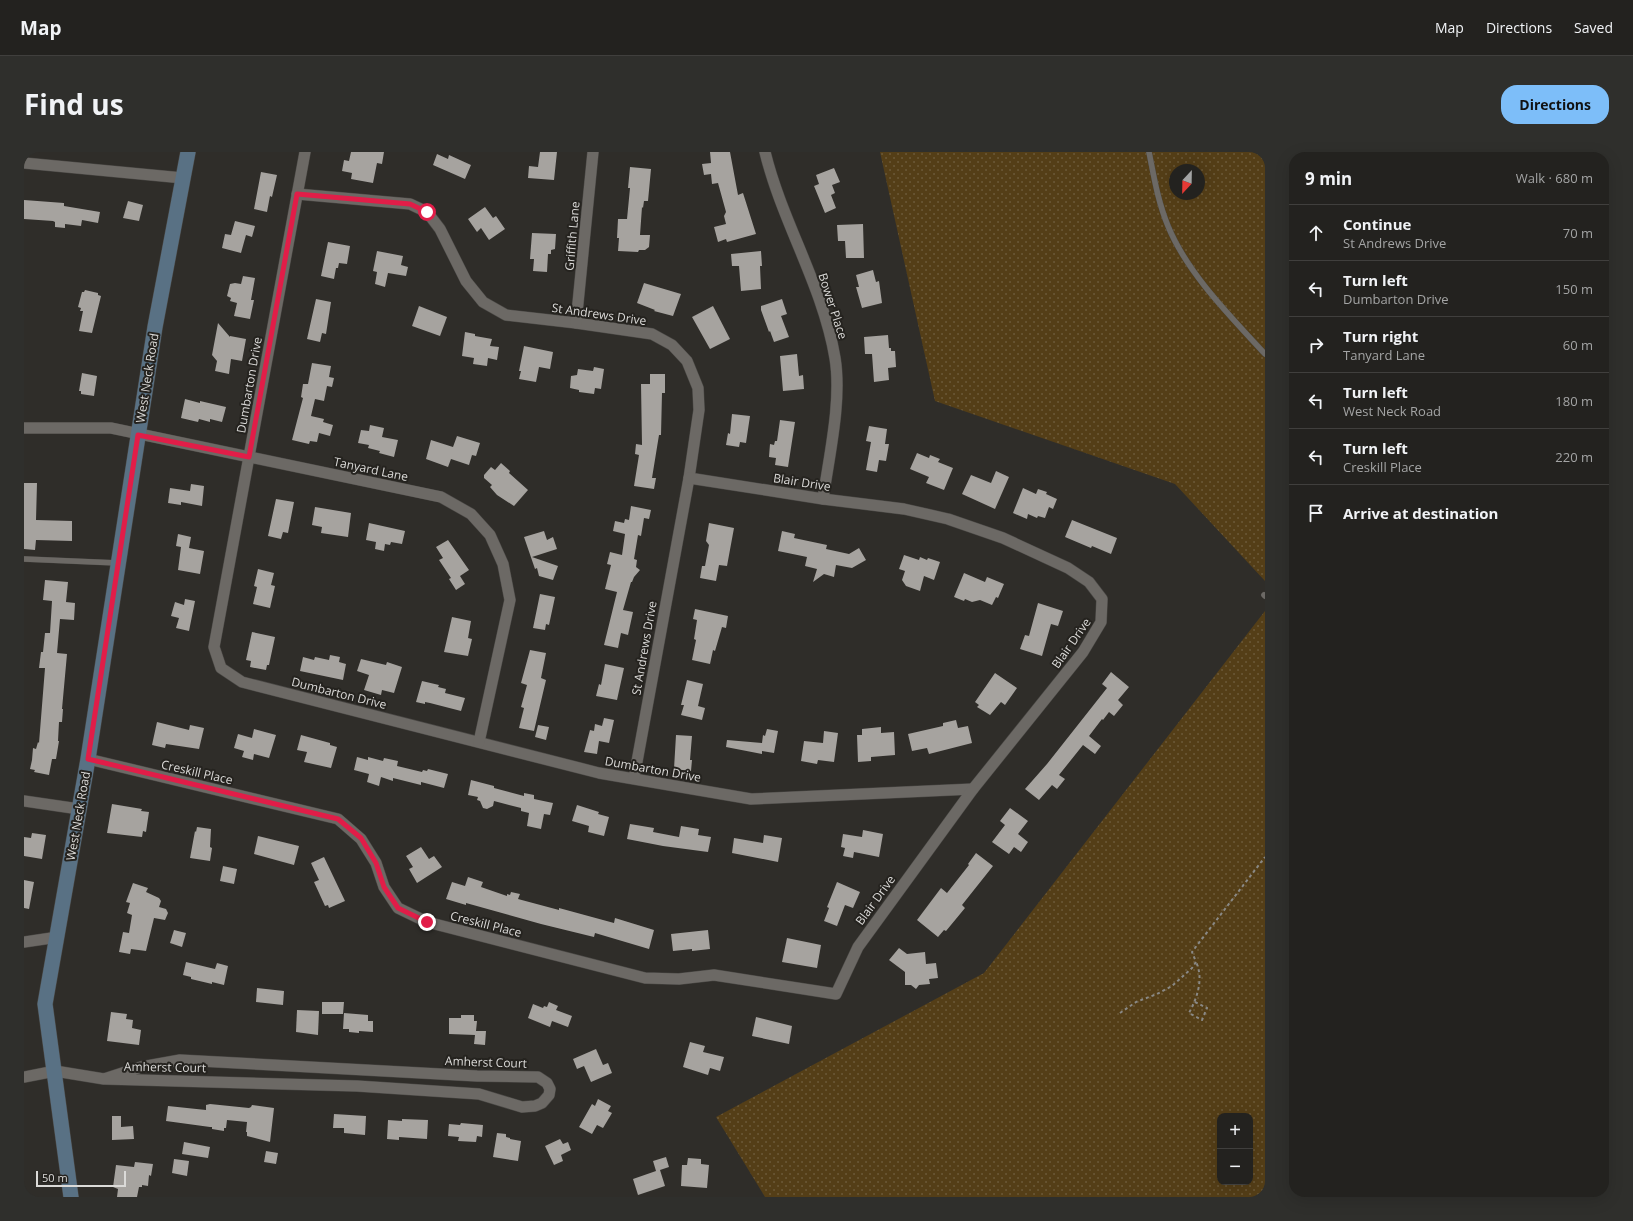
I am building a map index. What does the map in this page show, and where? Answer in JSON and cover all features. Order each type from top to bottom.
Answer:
[{"type":"street","name":"West Neck Road","points":[[71,1197],[45,1004],[80,809],[161,297],[188,152]]},
{"type":"street","name":"Dumbarton Drive","points":[[305,152],[214,647],[221,668],[242,682],[599,773],[751,799],[973,789]]},
{"type":"street","name":"Griffith Lane","points":[[576,323],[593,152]]},
{"type":"street","name":"Bower Place","points":[[766,152],[771,175],[830,332],[835,360],[836,388],[834,425],[823,499]]},
{"type":"street","points":[[24,163],[183,178]]},
{"type":"street","name":"St Andrews Drive","points":[[297,194],[410,204],[427,212],[440,229],[466,281],[483,302],[506,315],[652,334],[672,345],[687,361],[698,388],[699,410],[689,478],[634,778]]},
{"type":"street","name":"Tanyard Lane","points":[[24,428],[111,428],[138,435],[441,498],[471,514],[490,535],[503,564],[510,600],[479,742]]},
{"type":"street","name":"Blair Drive","points":[[689,478],[823,499],[904,509],[948,519],[1003,538],[1068,568],[1089,582],[1102,599],[1102,622],[1083,652],[973,789],[858,946],[836,994]]},
{"type":"street","name":"Creskill Place","points":[[88,759],[338,819],[361,838],[376,863],[384,887],[398,908],[427,922],[645,978],[679,979],[714,975],[836,994]]},
{"type":"street","points":[[24,801],[80,809]]},
{"type":"street","points":[[24,942],[58,937]]},
{"type":"street","name":"Amherst Court","points":[[55,1071],[104,1079],[364,1086],[479,1094],[522,1107],[535,1106],[542,1103],[549,1094],[550,1089],[547,1083],[538,1077],[477,1076],[180,1060],[141,1067],[104,1079]]},
{"type":"street","points":[[24,1077],[55,1071]]},
{"type":"lane","points":[[1149,152],[1156,189],[1167,225],[1179,249],[1216,300],[1265,354]]},
{"type":"lane","points":[[24,559],[118,563]]},
{"type":"path","points":[[1195,1002],[1207,1008],[1202,1020],[1189,1013],[1199,990],[1198,966],[1192,952],[1265,857]]},
{"type":"path","points":[[1120,1013],[1136,1002],[1158,994],[1172,986],[1192,968],[1196,962]]},
{"type":"shaded area","points":[[880,152],[1265,152],[1265,581],[1175,484],[935,401]]},
{"type":"shaded area","points":[[1265,611],[1265,1197],[765,1197],[716,1117],[984,973]]},
{"type":"building","points":[[351,152],[384,152],[382,164],[377,163],[373,183],[351,179],[352,173],[342,171],[344,160],[349,161]]},
{"type":"building","points":[[540,152],[557,152],[554,180],[528,178],[529,166],[538,167]]},
{"type":"building","points":[[710,152],[730,152],[738,195],[743,193],[756,234],[727,242],[726,239],[718,242],[714,227],[726,224],[724,216],[726,212],[718,183],[712,184],[711,174],[704,175],[702,164],[711,163]]},
{"type":"building","points":[[437,154],[448,159],[449,155],[471,165],[465,179],[433,165]]},
{"type":"building","points":[[630,167],[651,169],[648,201],[644,201],[643,208],[642,207],[640,235],[650,235],[649,247],[645,250],[639,250],[638,252],[618,251],[618,219],[627,219],[630,188],[628,188]]},
{"type":"building","points":[[834,168],[840,182],[832,185],[835,193],[831,195],[836,208],[825,213],[814,186],[819,184],[816,175]]},
{"type":"building","points":[[261,172],[277,175],[272,197],[270,196],[267,212],[254,209]]},
{"type":"building","points":[[24,200],[64,203],[64,206],[100,212],[98,223],[82,220],[81,226],[65,224],[65,228],[55,227],[55,222],[53,221],[24,219]]},
{"type":"building","points":[[128,201],[143,205],[139,221],[123,218]]},
{"type":"building","points":[[485,207],[493,218],[496,216],[505,229],[489,240],[481,228],[477,232],[468,219]]},
{"type":"building","points":[[235,221],[255,226],[252,237],[246,235],[241,253],[222,248],[225,234],[231,235]]},
{"type":"building","points":[[863,224],[864,258],[846,258],[845,241],[838,241],[837,225]]},
{"type":"building","points":[[532,233],[556,234],[555,249],[551,250],[551,254],[548,254],[547,272],[533,271],[534,259],[530,259]]},
{"type":"building","points":[[328,242],[350,246],[347,264],[339,263],[338,268],[336,268],[334,279],[321,276]]},
{"type":"building","points":[[377,251],[403,256],[401,265],[408,267],[406,276],[388,273],[385,287],[375,284],[377,272],[373,271]]},
{"type":"building","points":[[761,251],[761,289],[741,291],[739,266],[732,266],[731,254]]},
{"type":"building","points":[[873,270],[876,282],[879,281],[882,303],[862,308],[856,287],[859,287],[856,275]]},
{"type":"building","points":[[243,276],[255,278],[251,300],[254,300],[250,319],[234,316],[237,303],[230,301],[231,298],[227,296],[230,284],[241,284]]},
{"type":"building","points":[[644,283],[681,294],[673,316],[654,311],[655,310],[637,303]]},
{"type":"building","points":[[85,290],[98,293],[98,295],[101,296],[92,333],[79,331],[83,311],[80,311],[81,308],[78,307],[82,292]]},
{"type":"building","points":[[316,299],[331,302],[326,334],[322,333],[320,342],[307,339]]},
{"type":"building","points":[[782,299],[787,314],[781,316],[789,337],[774,342],[761,310],[761,306]]},
{"type":"building","points":[[419,306],[447,317],[440,336],[412,326]]},
{"type":"building","points":[[713,306],[730,339],[710,349],[692,317]]},
{"type":"building","points":[[218,323],[230,337],[246,339],[242,361],[231,359],[229,374],[215,371],[217,361],[212,355]]},
{"type":"building","points":[[465,332],[475,334],[475,336],[492,339],[490,346],[499,347],[497,360],[488,358],[487,366],[473,364],[474,358],[462,356]]},
{"type":"building","points":[[888,335],[889,348],[891,348],[891,351],[895,351],[896,367],[888,368],[889,380],[874,382],[872,354],[865,354],[864,337]]},
{"type":"building","points":[[524,346],[553,352],[550,369],[539,367],[536,382],[519,379]]},
{"type":"building","points":[[797,354],[799,376],[803,375],[804,389],[783,391],[780,356]]},
{"type":"building","points":[[312,363],[331,366],[329,377],[334,378],[332,387],[327,386],[324,401],[315,399],[311,416],[324,419],[323,422],[333,425],[330,436],[319,433],[317,442],[310,441],[309,444],[292,440],[303,398],[301,397],[303,384],[308,384]]},
{"type":"building","points":[[594,367],[604,369],[601,389],[595,388],[594,394],[579,392],[579,390],[570,388],[571,376],[577,375],[578,369],[593,371]]},
{"type":"building","points":[[82,373],[97,376],[94,396],[81,394],[81,391],[79,391]]},
{"type":"building","points":[[650,374],[665,374],[665,393],[662,393],[661,435],[659,435],[652,478],[656,478],[654,489],[634,486],[639,455],[635,454],[636,444],[642,445],[641,384],[650,384]]},
{"type":"building","points":[[185,399],[226,407],[222,422],[210,419],[210,422],[199,419],[198,422],[181,418]]},
{"type":"building","points":[[732,414],[750,416],[746,443],[740,442],[739,447],[726,445],[728,433],[730,434]]},
{"type":"building","points":[[780,420],[795,422],[788,467],[775,465],[776,458],[769,457],[770,444],[774,445],[775,441],[777,441]]},
{"type":"building","points":[[370,425],[384,428],[382,437],[398,440],[394,457],[368,448],[369,445],[358,443],[361,430],[369,431]]},
{"type":"building","points":[[869,426],[887,429],[885,444],[889,444],[886,461],[879,460],[877,472],[866,470],[871,442],[866,441]]},
{"type":"building","points":[[457,436],[480,443],[476,456],[472,455],[469,465],[451,459],[448,467],[426,459],[431,440],[453,447]]},
{"type":"building","points":[[917,453],[929,458],[930,455],[940,459],[938,462],[953,468],[944,490],[926,483],[929,477],[910,469]]},
{"type":"building","points":[[501,463],[510,471],[509,473],[528,490],[514,506],[497,495],[490,487],[492,485],[484,478],[484,475],[491,467],[495,470]]},
{"type":"building","points":[[996,471],[1009,477],[995,509],[962,494],[971,475],[991,483]]},
{"type":"building","points":[[24,483],[37,483],[36,520],[72,521],[72,541],[36,540],[35,550],[24,549]]},
{"type":"building","points":[[191,484],[204,486],[202,506],[181,502],[181,505],[168,503],[170,488],[190,491]]},
{"type":"building","points":[[1023,488],[1036,494],[1038,489],[1047,492],[1046,494],[1057,499],[1053,509],[1049,507],[1045,518],[1038,516],[1037,518],[1028,514],[1027,519],[1013,513]]},
{"type":"building","points":[[276,499],[294,502],[288,533],[283,532],[281,539],[268,536]]},
{"type":"building","points":[[631,506],[651,510],[649,519],[644,518],[641,536],[638,535],[634,559],[637,560],[636,567],[640,570],[631,582],[623,610],[633,612],[628,635],[621,633],[618,648],[604,645],[617,592],[605,589],[611,565],[607,564],[610,552],[622,555],[625,534],[613,531],[615,521],[624,523],[625,519],[629,520]]},
{"type":"building","points":[[315,507],[351,513],[348,537],[321,533],[322,527],[312,525]]},
{"type":"building","points":[[1072,520],[1117,538],[1111,554],[1092,546],[1091,548],[1065,537]]},
{"type":"building","points":[[369,523],[405,531],[402,544],[391,542],[390,545],[385,544],[384,551],[375,549],[376,542],[366,540]]},
{"type":"building","points":[[709,523],[734,528],[727,566],[719,565],[716,581],[700,578],[702,566],[705,566],[709,545],[706,541]]},
{"type":"building","points":[[544,531],[547,540],[553,537],[557,549],[532,557],[558,566],[553,580],[539,576],[537,568],[535,569],[524,537]]},
{"type":"building","points":[[782,531],[795,534],[794,538],[827,545],[826,549],[849,554],[859,548],[866,560],[852,568],[836,565],[834,577],[824,574],[813,582],[817,569],[805,566],[807,557],[778,551]]},
{"type":"building","points":[[178,534],[191,537],[189,548],[204,551],[200,574],[178,570],[181,547],[176,546]]},
{"type":"building","points":[[448,540],[469,570],[460,576],[465,584],[456,590],[449,579],[451,578],[439,560],[443,558],[436,547]]},
{"type":"building","points":[[904,555],[919,560],[920,557],[927,560],[928,558],[940,562],[934,580],[924,576],[920,591],[906,586],[902,580],[905,571],[899,569]]},
{"type":"building","points":[[258,569],[274,573],[271,585],[275,586],[270,608],[253,604],[257,587],[254,586]]},
{"type":"building","points":[[964,573],[985,582],[987,577],[1004,584],[998,598],[996,597],[992,605],[980,600],[972,602],[954,597]]},
{"type":"building","points":[[45,580],[68,582],[66,602],[75,603],[74,620],[60,619],[57,653],[67,654],[62,722],[59,722],[59,741],[56,759],[52,759],[49,775],[34,772],[35,770],[30,769],[33,748],[36,749],[38,742],[39,743],[45,668],[39,668],[41,652],[43,652],[45,633],[50,633],[52,601],[43,600]]},
{"type":"building","points":[[540,594],[555,597],[549,625],[546,624],[545,630],[533,628]]},
{"type":"building","points":[[185,599],[195,601],[189,631],[176,628],[179,618],[171,616],[175,602],[184,605]]},
{"type":"building","points":[[1038,603],[1063,611],[1058,626],[1051,624],[1042,656],[1020,649],[1025,635],[1029,636]]},
{"type":"building","points":[[695,609],[728,616],[726,628],[722,627],[715,651],[713,650],[710,664],[692,660],[696,640],[694,639],[697,620],[693,619]]},
{"type":"building","points":[[452,617],[471,621],[468,638],[472,639],[468,656],[444,652]]},
{"type":"building","points":[[252,632],[275,637],[269,665],[267,665],[266,670],[250,667],[251,661],[246,660]]},
{"type":"building","points":[[530,650],[546,653],[541,678],[546,680],[534,731],[519,728],[524,708],[521,707],[527,685],[521,683]]},
{"type":"building","points":[[330,655],[340,657],[339,662],[346,664],[343,680],[300,671],[303,657],[314,660],[315,657],[329,660]]},
{"type":"building","points":[[361,659],[386,665],[387,662],[402,667],[394,693],[382,690],[381,695],[364,690],[369,675],[357,671]]},
{"type":"building","points":[[605,664],[624,668],[617,700],[596,696],[599,684],[601,685]]},
{"type":"building","points":[[1111,672],[1129,687],[1118,700],[1123,705],[1114,716],[1109,712],[1089,736],[1101,746],[1095,754],[1083,745],[1059,775],[1065,779],[1057,789],[1052,785],[1039,800],[1025,789],[1047,764],[1107,688],[1102,684]]},
{"type":"building","points":[[995,673],[1017,688],[1005,705],[1001,702],[990,715],[977,707],[979,705],[975,702]]},
{"type":"building","points":[[687,680],[703,684],[698,706],[705,708],[702,720],[681,715],[684,705],[681,705]]},
{"type":"building","points":[[422,681],[439,685],[438,687],[446,689],[445,693],[465,698],[461,711],[425,702],[425,704],[416,702]]},
{"type":"building","points":[[604,718],[614,720],[609,743],[599,741],[597,754],[584,752],[590,730],[594,731],[595,724],[602,726]]},
{"type":"building","points":[[956,720],[958,728],[968,726],[972,743],[929,754],[927,748],[912,751],[908,734],[943,726],[943,723]]},
{"type":"building","points":[[157,722],[189,730],[190,725],[204,728],[199,749],[166,744],[165,748],[152,745]]},
{"type":"building","points":[[538,725],[549,727],[546,740],[535,737]]},
{"type":"building","points":[[881,727],[881,733],[894,732],[895,755],[871,757],[871,761],[858,762],[857,735],[862,735],[862,729]]},
{"type":"building","points":[[254,729],[276,735],[269,758],[254,754],[253,760],[242,757],[244,751],[234,748],[238,734],[252,738]]},
{"type":"building","points":[[767,729],[778,731],[774,753],[762,751],[762,754],[726,747],[727,740],[762,743],[763,735],[765,736]]},
{"type":"building","points":[[824,731],[838,733],[834,762],[818,760],[817,764],[801,761],[804,741],[823,743]]},
{"type":"building","points":[[301,735],[330,743],[330,745],[337,747],[331,768],[304,762],[307,752],[297,750]]},
{"type":"building","points":[[676,735],[692,736],[690,760],[692,760],[691,771],[674,769]]},
{"type":"building","points":[[357,757],[368,760],[368,757],[383,761],[384,758],[398,761],[397,766],[422,772],[423,770],[427,771],[428,769],[448,774],[444,788],[421,782],[421,785],[393,778],[393,781],[381,777],[379,786],[367,782],[369,774],[354,770]]},
{"type":"building","points":[[471,780],[524,796],[524,793],[534,795],[534,799],[553,803],[550,815],[544,814],[541,829],[527,826],[529,813],[521,811],[521,808],[494,801],[493,806],[487,809],[483,808],[480,801],[477,800],[478,797],[468,795]]},
{"type":"building","points":[[112,804],[142,809],[141,811],[149,812],[146,832],[143,831],[142,837],[107,833]]},
{"type":"building","points":[[577,805],[609,817],[604,836],[588,832],[589,826],[572,821]]},
{"type":"building","points":[[1010,808],[1028,821],[1018,834],[1028,842],[1021,852],[1014,847],[1009,854],[992,842],[1005,825],[1000,821]]},
{"type":"building","points":[[630,824],[654,828],[653,832],[679,837],[681,826],[699,829],[698,835],[711,837],[708,852],[663,846],[627,839]]},
{"type":"building","points":[[197,827],[211,829],[210,847],[212,848],[210,861],[190,858]]},
{"type":"building","points":[[863,830],[883,834],[879,857],[854,852],[853,858],[843,856],[845,848],[841,847],[843,834],[862,837]]},
{"type":"building","points":[[32,833],[46,835],[42,859],[24,856],[24,837],[31,838]]},
{"type":"building","points":[[764,835],[782,838],[778,862],[732,853],[734,838],[763,843]]},
{"type":"building","points":[[258,836],[299,846],[294,865],[254,854]]},
{"type":"building","points":[[421,847],[429,859],[434,856],[442,867],[417,883],[409,869],[413,867],[406,856]]},
{"type":"building","points":[[976,853],[993,866],[962,905],[965,908],[946,931],[944,930],[938,937],[917,920],[941,888],[947,893],[969,865],[968,864]]},
{"type":"building","points":[[324,857],[345,901],[329,908],[328,905],[325,906],[314,882],[319,880],[311,863]]},
{"type":"building","points":[[223,866],[237,869],[234,884],[220,881]]},
{"type":"building","points":[[468,877],[483,882],[481,887],[507,896],[507,894],[510,895],[511,892],[520,894],[518,899],[559,910],[559,908],[614,923],[615,918],[654,930],[649,949],[595,933],[594,937],[446,899],[452,882],[465,886]]},
{"type":"building","points":[[24,880],[34,882],[29,909],[24,908]]},
{"type":"building","points":[[837,882],[860,892],[853,908],[845,905],[837,926],[824,921],[829,908],[827,907]]},
{"type":"building","points":[[133,883],[148,888],[146,892],[159,898],[161,901],[159,907],[166,909],[168,913],[165,920],[154,918],[146,951],[131,949],[130,954],[119,952],[123,932],[129,933],[132,915],[127,913],[130,903],[126,902]]},
{"type":"building","points":[[174,930],[186,933],[182,947],[170,943]]},
{"type":"building","points":[[708,930],[710,949],[673,951],[671,934]]},
{"type":"building","points":[[787,938],[821,945],[817,968],[782,962]]},
{"type":"building","points":[[899,948],[907,954],[925,952],[926,964],[936,963],[938,978],[929,979],[930,984],[919,985],[916,989],[911,985],[905,985],[905,972],[889,960]]},
{"type":"building","points":[[186,962],[215,969],[217,963],[228,966],[224,985],[191,979],[191,977],[183,975]]},
{"type":"building","points":[[257,988],[284,991],[283,1005],[256,1002]]},
{"type":"building","points":[[322,1002],[344,1002],[343,1014],[322,1014]]},
{"type":"building","points":[[549,1002],[558,1006],[556,1010],[572,1016],[568,1027],[552,1021],[550,1027],[528,1018],[533,1004],[543,1008],[544,1006],[547,1007]]},
{"type":"building","points":[[297,1010],[319,1011],[318,1035],[296,1032]]},
{"type":"building","points":[[111,1012],[127,1014],[126,1019],[133,1020],[132,1028],[141,1030],[139,1045],[107,1041]]},
{"type":"building","points":[[344,1013],[368,1015],[368,1021],[373,1021],[373,1032],[349,1032],[349,1029],[343,1029]]},
{"type":"building","points":[[461,1015],[474,1015],[474,1021],[477,1021],[476,1031],[486,1031],[485,1045],[474,1044],[475,1035],[449,1034],[449,1018],[461,1018]]},
{"type":"building","points":[[756,1017],[792,1026],[789,1044],[752,1036]]},
{"type":"building","points":[[690,1042],[705,1046],[703,1052],[724,1057],[720,1071],[710,1068],[708,1075],[683,1067]]},
{"type":"building","points":[[596,1049],[603,1065],[608,1063],[612,1073],[591,1082],[584,1066],[577,1069],[573,1059]]},
{"type":"building","points":[[598,1099],[611,1106],[608,1111],[612,1113],[603,1128],[597,1125],[592,1134],[579,1127],[592,1104],[595,1106]]},
{"type":"building","points":[[210,1104],[249,1108],[252,1105],[274,1108],[270,1142],[247,1136],[247,1122],[227,1120],[224,1131],[212,1129],[212,1127],[166,1121],[168,1106],[206,1110],[206,1105]]},
{"type":"building","points":[[334,1114],[366,1116],[365,1135],[344,1133],[344,1128],[333,1128]]},
{"type":"building","points":[[112,1116],[121,1116],[121,1127],[133,1126],[134,1139],[112,1140]]},
{"type":"building","points":[[402,1119],[428,1120],[427,1139],[399,1137],[399,1140],[387,1139],[388,1120],[402,1121]]},
{"type":"building","points":[[461,1123],[483,1125],[482,1137],[477,1136],[476,1142],[458,1141],[459,1137],[448,1136],[449,1124],[460,1125]]},
{"type":"building","points":[[497,1133],[506,1134],[506,1137],[510,1139],[521,1141],[518,1161],[493,1157]]},
{"type":"building","points":[[560,1139],[563,1144],[568,1142],[571,1150],[561,1155],[563,1161],[554,1165],[545,1146]]},
{"type":"building","points":[[184,1142],[210,1147],[208,1158],[182,1154]]},
{"type":"building","points":[[266,1151],[278,1153],[276,1164],[264,1162]]},
{"type":"building","points":[[666,1157],[669,1167],[660,1170],[665,1186],[638,1195],[633,1179],[656,1171],[653,1161]]},
{"type":"building","points":[[688,1158],[701,1159],[701,1164],[709,1165],[707,1188],[681,1186],[682,1165],[687,1165]]},
{"type":"building","points":[[174,1159],[189,1161],[187,1176],[172,1173]]},
{"type":"building","points":[[135,1162],[153,1164],[151,1176],[149,1175],[148,1186],[142,1185],[142,1187],[139,1187],[137,1197],[117,1197],[118,1189],[113,1187],[116,1165],[134,1167]]},
{"type":"route","points":[[427,212],[410,204],[297,194],[249,457],[138,435],[88,759],[338,819],[361,838],[376,863],[384,887],[398,908],[427,922]]}]
